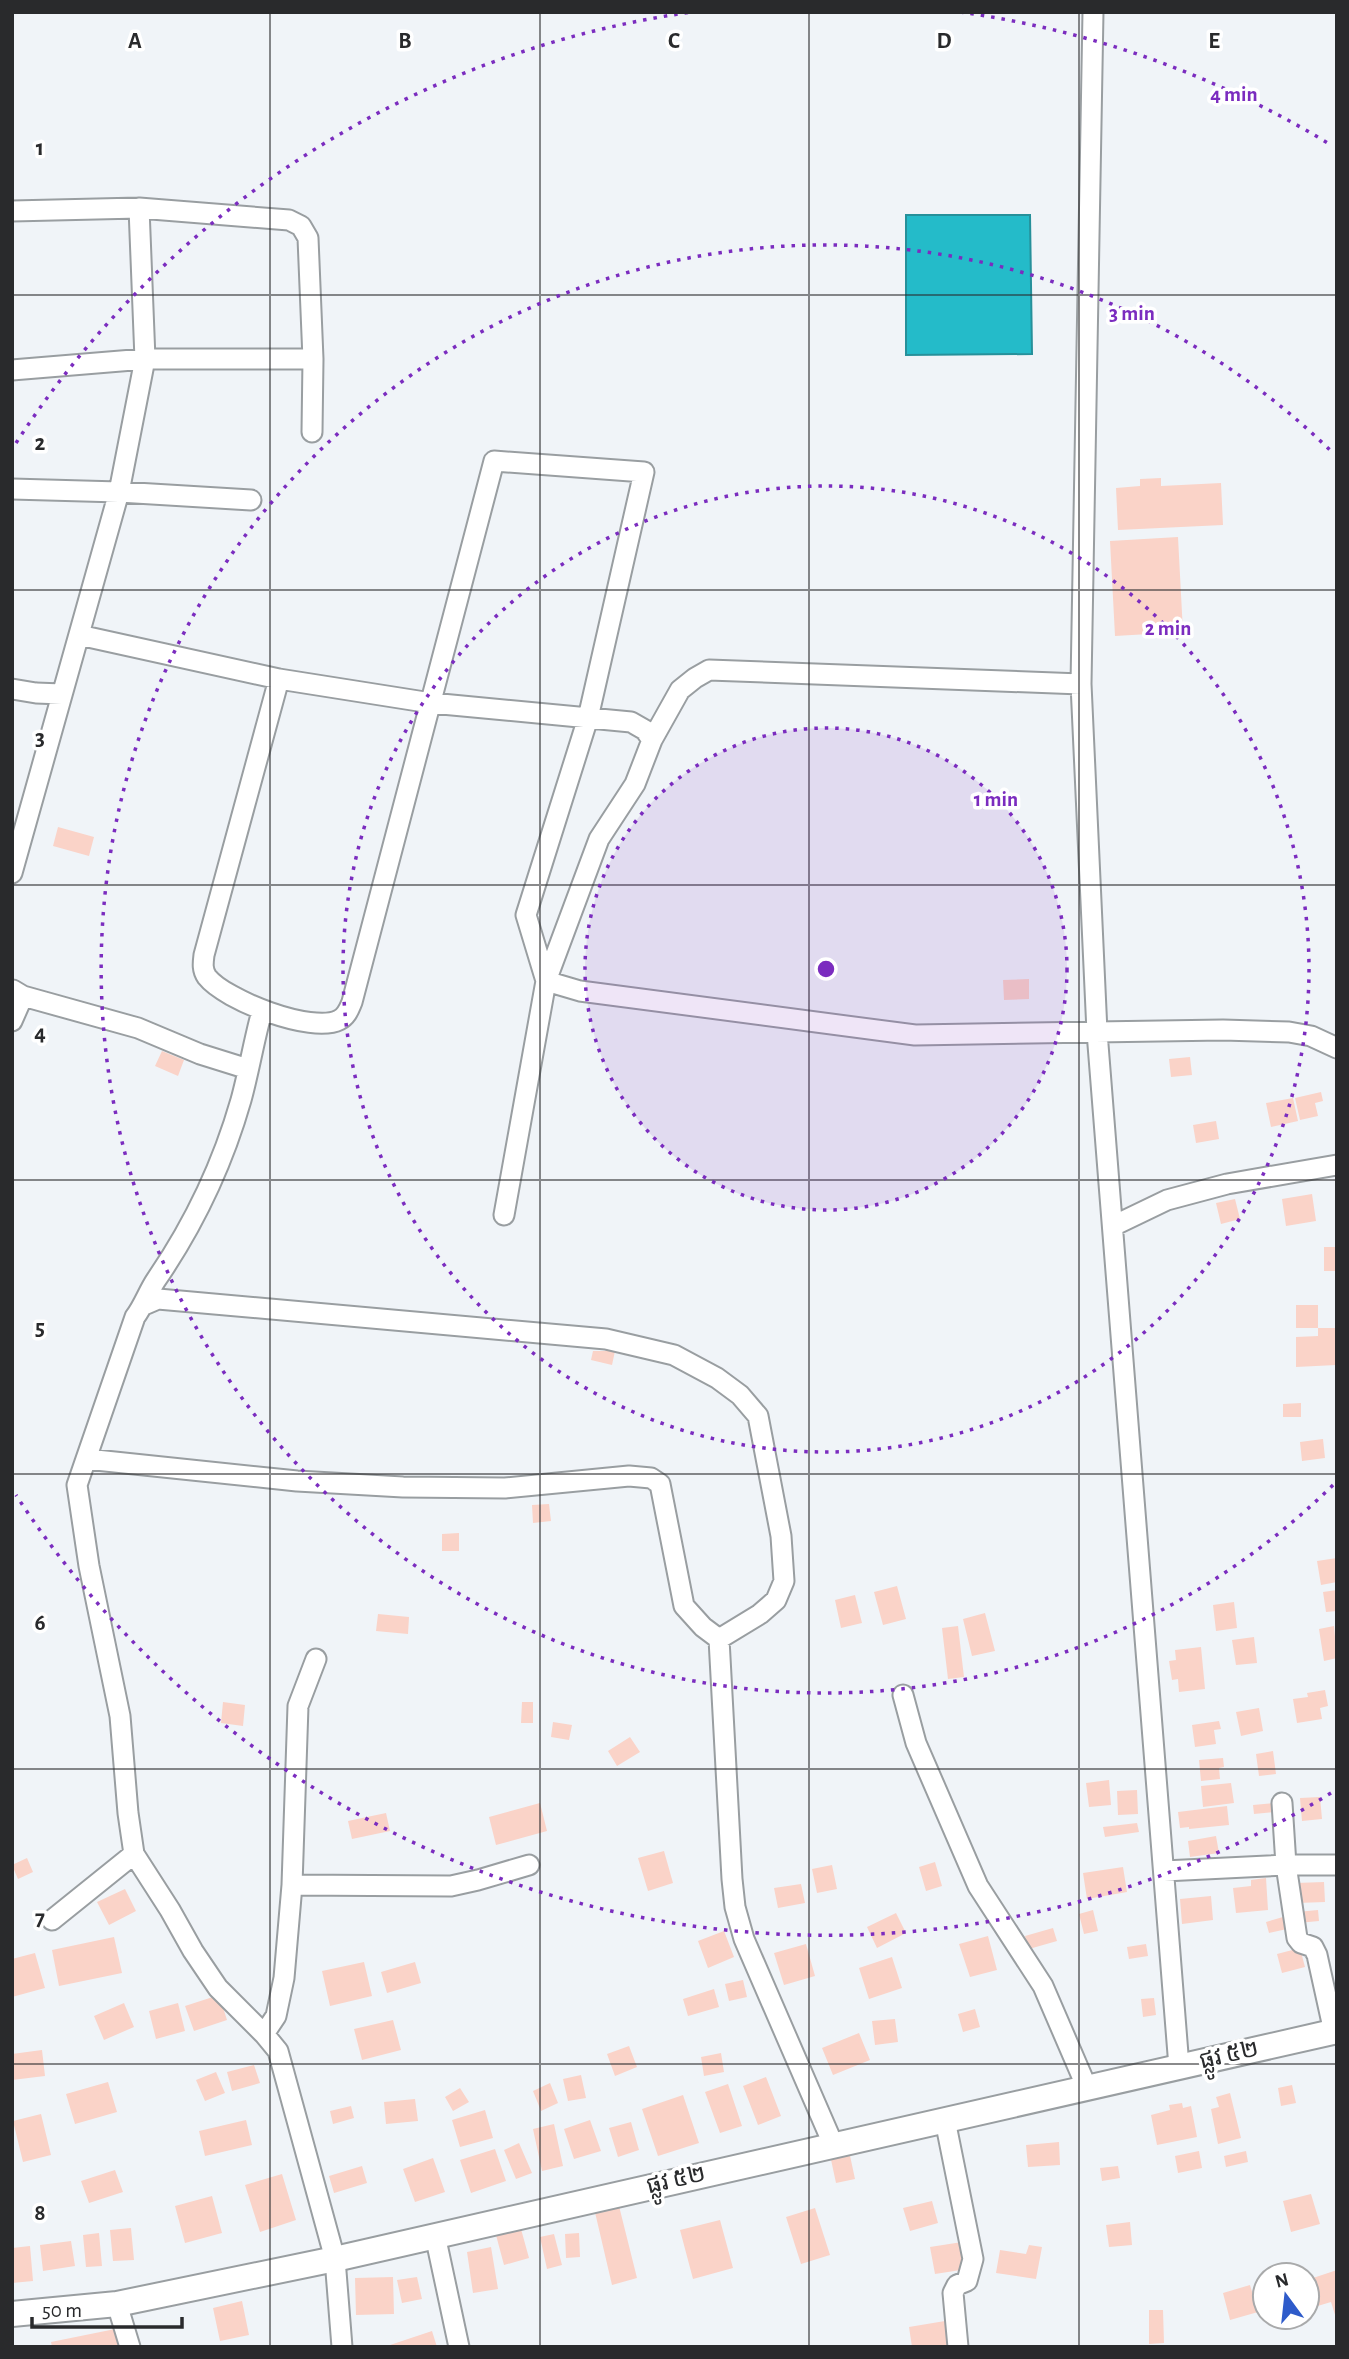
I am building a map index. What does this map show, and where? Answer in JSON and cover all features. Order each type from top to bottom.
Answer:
[{"type":"street","points":[[1093,12],[1081,684],[1097,1032],[1179,2067]]},
{"type":"street","points":[[12,211],[139,208],[289,220],[301,226],[308,238],[313,359],[312,432]]},
{"type":"street","points":[[12,873],[119,492],[145,359],[139,208]]},
{"type":"street","points":[[12,370],[145,359],[313,359]]},
{"type":"street","points":[[279,679],[203,968],[206,976],[229,995],[262,1010],[322,1023],[338,1020],[347,1014],[352,1002],[494,461],[644,472],[588,718],[526,915],[546,981]]},
{"type":"street","points":[[12,489],[251,500]]},
{"type":"street","points":[[79,635],[279,679],[431,703],[631,723],[645,730],[652,740]]},
{"type":"street","points":[[504,1215],[546,981],[599,839],[635,784],[652,740],[680,690],[709,670],[1081,684]]},
{"type":"street","points":[[12,689],[62,694]]},
{"type":"street","points":[[546,981],[580,991],[915,1035],[1223,1030],[1289,1032],[1311,1036],[1337,1048]]},
{"type":"street","points":[[12,1021],[18,993],[138,1028],[200,1054],[248,1069]]},
{"type":"street","points":[[262,1010],[241,1100],[196,1213],[167,1266],[155,1282],[144,1306],[135,1317],[76,1485],[120,1716],[134,1854],[218,1988],[278,2051],[335,2259],[342,2347]]},
{"type":"street","points":[[1113,1226],[1167,1200],[1227,1184],[1337,1165]]},
{"type":"street","points":[[144,1306],[158,1299],[606,1339],[674,1355],[717,1378],[740,1395],[758,1416],[781,1536],[785,1581],[776,1600],[760,1614],[719,1639]]},
{"type":"street","points":[[86,1459],[297,1481],[403,1487],[505,1488],[629,1476],[651,1478],[660,1484],[684,1606],[703,1627],[719,1639]]},
{"type":"street","points":[[719,1639],[728,1832],[736,1908],[744,1940],[834,2144]]},
{"type":"street","points":[[264,2034],[276,2016],[284,1978],[292,1885],[298,1706],[316,1659]]},
{"type":"street","points":[[903,1695],[916,1743],[978,1886],[1043,1986],[1087,2088]]},
{"type":"street","points":[[1282,1803],[1286,1865],[1297,1938],[1301,1943],[1313,1947],[1317,1955],[1336,2032]]},
{"type":"street","points":[[52,1920],[134,1854]]},
{"type":"street","points":[[292,1885],[451,1886],[529,1865]]},
{"type":"street","points":[[1164,1871],[1337,1865]]},
{"type":"street","name":"ផ្លូវ ៥២","points":[[12,2314],[117,2304],[335,2259],[1336,2032]]},
{"type":"street","points":[[945,2120],[973,2259],[967,2281],[957,2285],[953,2293],[958,2347]]},
{"type":"street","points":[[435,2235],[460,2347]]},
{"type":"street","points":[[117,2304],[130,2347]]},
{"type":"water","points":[[906,215],[1030,215],[1032,354],[906,355]]},
{"type":"building","points":[[1161,478],[1161,486],[1221,483],[1223,525],[1118,530],[1116,488],[1140,486],[1140,479]]},
{"type":"building","points":[[1178,537],[1183,632],[1115,636],[1110,541]]},
{"type":"building","points":[[58,827],[94,837],[89,856],[53,846]]},
{"type":"building","points":[[1029,979],[1029,999],[1004,1000],[1003,980]]},
{"type":"building","points":[[162,1051],[184,1060],[178,1076],[155,1066]]},
{"type":"building","points":[[1190,1057],[1192,1075],[1171,1077],[1169,1059]]},
{"type":"building","points":[[1321,1092],[1323,1101],[1315,1103],[1318,1116],[1300,1120],[1295,1098]]},
{"type":"building","points":[[1293,1098],[1298,1121],[1271,1127],[1266,1103]]},
{"type":"building","points":[[1216,1121],[1219,1139],[1196,1143],[1193,1125]]},
{"type":"building","points":[[1312,1194],[1316,1221],[1286,1226],[1282,1199]]},
{"type":"building","points":[[1235,1199],[1240,1219],[1221,1224],[1216,1203]]},
{"type":"building","points":[[1324,1247],[1337,1247],[1337,1271],[1324,1271]]},
{"type":"building","points":[[1296,1305],[1318,1305],[1318,1328],[1296,1328]]},
{"type":"building","points":[[1318,1328],[1335,1328],[1336,1365],[1296,1367],[1296,1337],[1318,1336]]},
{"type":"building","points":[[593,1351],[615,1351],[612,1365],[591,1360]]},
{"type":"building","points":[[1301,1403],[1301,1417],[1283,1417],[1283,1404]]},
{"type":"building","points":[[1323,1439],[1325,1458],[1302,1461],[1300,1442]]},
{"type":"building","points":[[549,1504],[551,1521],[533,1523],[532,1505]]},
{"type":"building","points":[[459,1533],[459,1551],[442,1551],[442,1534]]},
{"type":"building","points":[[1337,1558],[1337,1582],[1321,1585],[1317,1561]]},
{"type":"building","points":[[897,1586],[906,1619],[883,1625],[874,1592]]},
{"type":"building","points":[[1337,1590],[1337,1611],[1326,1612],[1323,1592]]},
{"type":"building","points":[[855,1595],[862,1623],[841,1628],[835,1600]]},
{"type":"building","points":[[1234,1602],[1237,1628],[1216,1631],[1213,1605]]},
{"type":"building","points":[[985,1613],[995,1651],[972,1656],[963,1619]]},
{"type":"building","points":[[378,1614],[409,1617],[408,1634],[376,1631]]},
{"type":"building","points":[[958,1626],[964,1677],[948,1679],[942,1628]]},
{"type":"building","points":[[1334,1626],[1337,1658],[1324,1661],[1319,1629]]},
{"type":"building","points":[[1254,1637],[1257,1663],[1236,1665],[1232,1640]]},
{"type":"building","points":[[1201,1647],[1205,1689],[1179,1692],[1178,1679],[1172,1680],[1169,1661],[1176,1660],[1175,1650]]},
{"type":"building","points":[[1325,1690],[1328,1706],[1320,1708],[1322,1719],[1297,1723],[1293,1699],[1308,1697],[1307,1693]]},
{"type":"building","points":[[223,1702],[245,1705],[243,1726],[221,1723]]},
{"type":"building","points":[[522,1702],[533,1702],[533,1723],[521,1723]]},
{"type":"building","points":[[1259,1708],[1263,1731],[1241,1736],[1236,1712]]},
{"type":"building","points":[[1219,1721],[1221,1729],[1214,1730],[1216,1744],[1195,1747],[1192,1725]]},
{"type":"building","points":[[553,1722],[572,1725],[569,1740],[551,1737]]},
{"type":"building","points":[[630,1737],[640,1752],[617,1766],[608,1751]]},
{"type":"building","points":[[1273,1751],[1276,1774],[1259,1776],[1256,1754]]},
{"type":"building","points":[[1223,1758],[1224,1767],[1219,1768],[1220,1779],[1201,1781],[1199,1760]]},
{"type":"building","points":[[1109,1780],[1111,1805],[1089,1807],[1086,1783]]},
{"type":"building","points":[[1231,1783],[1234,1803],[1203,1807],[1201,1786]]},
{"type":"building","points":[[1137,1790],[1138,1814],[1118,1815],[1117,1791]]},
{"type":"building","points":[[1320,1797],[1322,1819],[1302,1821],[1300,1798]]},
{"type":"building","points":[[540,1803],[547,1831],[496,1845],[489,1817]]},
{"type":"building","points":[[1274,1803],[1275,1812],[1254,1814],[1253,1805]]},
{"type":"building","points":[[1227,1806],[1229,1825],[1180,1828],[1178,1812]]},
{"type":"building","points":[[386,1813],[390,1831],[352,1839],[348,1821]]},
{"type":"building","points":[[1137,1823],[1139,1832],[1105,1837],[1103,1827]]},
{"type":"building","points":[[1216,1836],[1219,1853],[1190,1857],[1188,1841]]},
{"type":"building","points":[[664,1851],[673,1883],[648,1891],[638,1858]]},
{"type":"building","points":[[27,1858],[33,1872],[18,1879],[12,1865]]},
{"type":"building","points":[[935,1862],[942,1886],[926,1891],[919,1867]]},
{"type":"building","points":[[832,1865],[837,1889],[817,1893],[812,1869]]},
{"type":"building","points":[[1123,1867],[1127,1892],[1087,1899],[1083,1873]]},
{"type":"building","points":[[1266,1878],[1268,1910],[1236,1913],[1233,1888],[1251,1886],[1251,1880]]},
{"type":"building","points":[[1324,1882],[1325,1902],[1297,1903],[1296,1883]]},
{"type":"building","points":[[801,1884],[805,1903],[778,1908],[774,1888]]},
{"type":"building","points":[[125,1889],[136,1911],[109,1925],[97,1902]]},
{"type":"building","points":[[1211,1896],[1213,1920],[1182,1924],[1180,1899]]},
{"type":"building","points":[[1093,1910],[1098,1931],[1084,1934],[1079,1914]]},
{"type":"building","points":[[1318,1910],[1319,1921],[1298,1923],[1297,1912]]},
{"type":"building","points":[[896,1913],[906,1933],[877,1948],[867,1927]]},
{"type":"building","points":[[1283,1917],[1287,1929],[1269,1933],[1266,1922]]},
{"type":"building","points":[[1053,1928],[1057,1941],[1029,1949],[1025,1936]]},
{"type":"building","points":[[724,1931],[734,1957],[708,1968],[698,1941]]},
{"type":"building","points":[[988,1936],[997,1970],[970,1977],[959,1944]]},
{"type":"building","points":[[114,1937],[122,1973],[59,1986],[52,1950]]},
{"type":"building","points":[[806,1944],[815,1976],[784,1985],[774,1953]]},
{"type":"building","points":[[1146,1944],[1148,1956],[1129,1959],[1127,1947]]},
{"type":"building","points":[[1300,1948],[1305,1967],[1282,1973],[1277,1954]]},
{"type":"building","points":[[35,1953],[45,1988],[12,1997],[12,1959]]},
{"type":"building","points":[[892,1957],[902,1988],[869,1999],[859,1968]]},
{"type":"building","points":[[364,1962],[372,1996],[330,2006],[322,1971]]},
{"type":"building","points":[[415,1962],[421,1983],[387,1993],[381,1972]]},
{"type":"building","points":[[743,1980],[747,1997],[729,2001],[725,1984]]},
{"type":"building","points":[[714,1989],[719,2007],[688,2016],[683,1999]]},
{"type":"building","points":[[219,1995],[227,2020],[194,2031],[185,2006]]},
{"type":"building","points":[[1154,1998],[1156,2015],[1143,2017],[1141,1999]]},
{"type":"building","points":[[124,2003],[134,2027],[104,2040],[94,2016]]},
{"type":"building","points":[[178,2003],[185,2031],[156,2039],[149,2011]]},
{"type":"building","points":[[975,2009],[980,2027],[963,2032],[958,2014]]},
{"type":"building","points":[[895,2019],[898,2042],[875,2045],[872,2021]]},
{"type":"building","points":[[393,2020],[401,2050],[362,2060],[354,2029]]},
{"type":"building","points":[[859,2033],[870,2060],[833,2075],[822,2048]]},
{"type":"building","points":[[629,2046],[637,2067],[615,2076],[607,2054]]},
{"type":"building","points":[[42,2050],[45,2076],[12,2080],[12,2054]]},
{"type":"building","points":[[721,2053],[724,2072],[704,2076],[701,2057]]},
{"type":"building","points":[[254,2065],[260,2083],[232,2091],[227,2072]]},
{"type":"building","points":[[216,2072],[225,2093],[205,2101],[196,2080]]},
{"type":"building","points":[[581,2075],[586,2098],[568,2101],[563,2079]]},
{"type":"building","points":[[766,2077],[781,2116],[758,2125],[743,2086]]},
{"type":"building","points":[[108,2082],[117,2112],[75,2124],[66,2094]]},
{"type":"building","points":[[550,2083],[558,2103],[541,2111],[533,2091]]},
{"type":"building","points":[[728,2084],[742,2126],[720,2133],[705,2092]]},
{"type":"building","points":[[1292,2085],[1296,2103],[1281,2106],[1278,2088]]},
{"type":"building","points":[[460,2088],[469,2102],[453,2111],[445,2097]]},
{"type":"building","points":[[1230,2093],[1241,2138],[1218,2144],[1211,2109],[1219,2107],[1216,2097]]},
{"type":"building","points":[[683,2095],[699,2143],[658,2156],[642,2109]]},
{"type":"building","points":[[415,2099],[418,2121],[386,2124],[384,2102]]},
{"type":"building","points":[[1182,2103],[1183,2108],[1191,2106],[1197,2137],[1157,2145],[1151,2115],[1170,2110],[1169,2105]]},
{"type":"building","points":[[351,2106],[354,2118],[333,2124],[330,2111]]},
{"type":"building","points":[[485,2110],[493,2138],[460,2147],[452,2120]]},
{"type":"building","points":[[41,2114],[51,2155],[23,2162],[13,2121]]},
{"type":"building","points":[[246,2120],[252,2145],[205,2156],[199,2131]]},
{"type":"building","points":[[590,2120],[601,2151],[574,2159],[564,2129]]},
{"type":"building","points":[[631,2122],[639,2150],[618,2157],[609,2128]]},
{"type":"building","points":[[554,2124],[563,2166],[542,2171],[533,2129]]},
{"type":"building","points":[[1059,2142],[1060,2165],[1028,2167],[1026,2145]]},
{"type":"building","points":[[519,2143],[532,2173],[516,2179],[504,2150]]},
{"type":"building","points":[[495,2149],[506,2181],[471,2193],[460,2160]]},
{"type":"building","points":[[849,2151],[855,2179],[836,2183],[830,2155]]},
{"type":"building","points":[[1199,2151],[1202,2168],[1178,2173],[1175,2156]]},
{"type":"building","points":[[1246,2151],[1248,2162],[1226,2167],[1224,2156]]},
{"type":"building","points":[[433,2158],[445,2192],[415,2202],[403,2169]]},
{"type":"building","points":[[362,2166],[367,2183],[334,2193],[329,2176]]},
{"type":"building","points":[[1118,2166],[1120,2178],[1102,2181],[1100,2168]]},
{"type":"building","points":[[115,2170],[123,2192],[89,2203],[81,2181]]},
{"type":"building","points":[[282,2174],[296,2220],[260,2232],[245,2185]]},
{"type":"building","points":[[1311,2194],[1320,2224],[1291,2232],[1283,2201]]},
{"type":"building","points":[[212,2196],[222,2233],[185,2243],[175,2206]]},
{"type":"building","points":[[932,2201],[938,2223],[910,2231],[903,2208]]},
{"type":"building","points":[[618,2202],[637,2278],[612,2285],[594,2208]]},
{"type":"building","points":[[815,2208],[830,2255],[801,2264],[786,2217]]},
{"type":"building","points":[[720,2220],[733,2268],[693,2279],[680,2230]]},
{"type":"building","points":[[1130,2222],[1132,2245],[1109,2247],[1106,2225]]},
{"type":"building","points":[[131,2228],[134,2260],[113,2261],[110,2230]]},
{"type":"building","points":[[521,2229],[529,2258],[504,2265],[496,2235]]},
{"type":"building","points":[[99,2233],[102,2266],[86,2267],[83,2235]]},
{"type":"building","points":[[579,2233],[580,2257],[566,2258],[565,2234]]},
{"type":"building","points":[[554,2234],[562,2265],[547,2269],[540,2237]]},
{"type":"building","points":[[71,2241],[75,2266],[43,2271],[40,2245]]},
{"type":"building","points":[[962,2242],[967,2269],[935,2274],[930,2247]]},
{"type":"building","points":[[1029,2245],[1042,2247],[1036,2279],[996,2273],[1000,2250],[1026,2254]]},
{"type":"building","points":[[30,2246],[33,2281],[12,2283],[12,2248]]},
{"type":"building","points":[[491,2247],[498,2289],[473,2293],[467,2252]]},
{"type":"building","points":[[1337,2270],[1337,2318],[1331,2302],[1321,2305],[1321,2275]]},
{"type":"building","points":[[393,2277],[394,2314],[356,2315],[355,2278]]},
{"type":"building","points":[[417,2277],[422,2299],[402,2303],[397,2280]]},
{"type":"building","points":[[1250,2285],[1251,2314],[1230,2320],[1223,2293]]},
{"type":"building","points":[[242,2301],[249,2335],[220,2341],[213,2308]]},
{"type":"building","points":[[1149,2310],[1163,2310],[1164,2343],[1149,2344]]},
{"type":"building","points":[[945,2321],[949,2347],[912,2347],[909,2327]]},
{"type":"building","points":[[120,2328],[124,2347],[52,2347],[51,2342]]},
{"type":"building","points":[[432,2331],[437,2347],[387,2347],[387,2346]]}]
